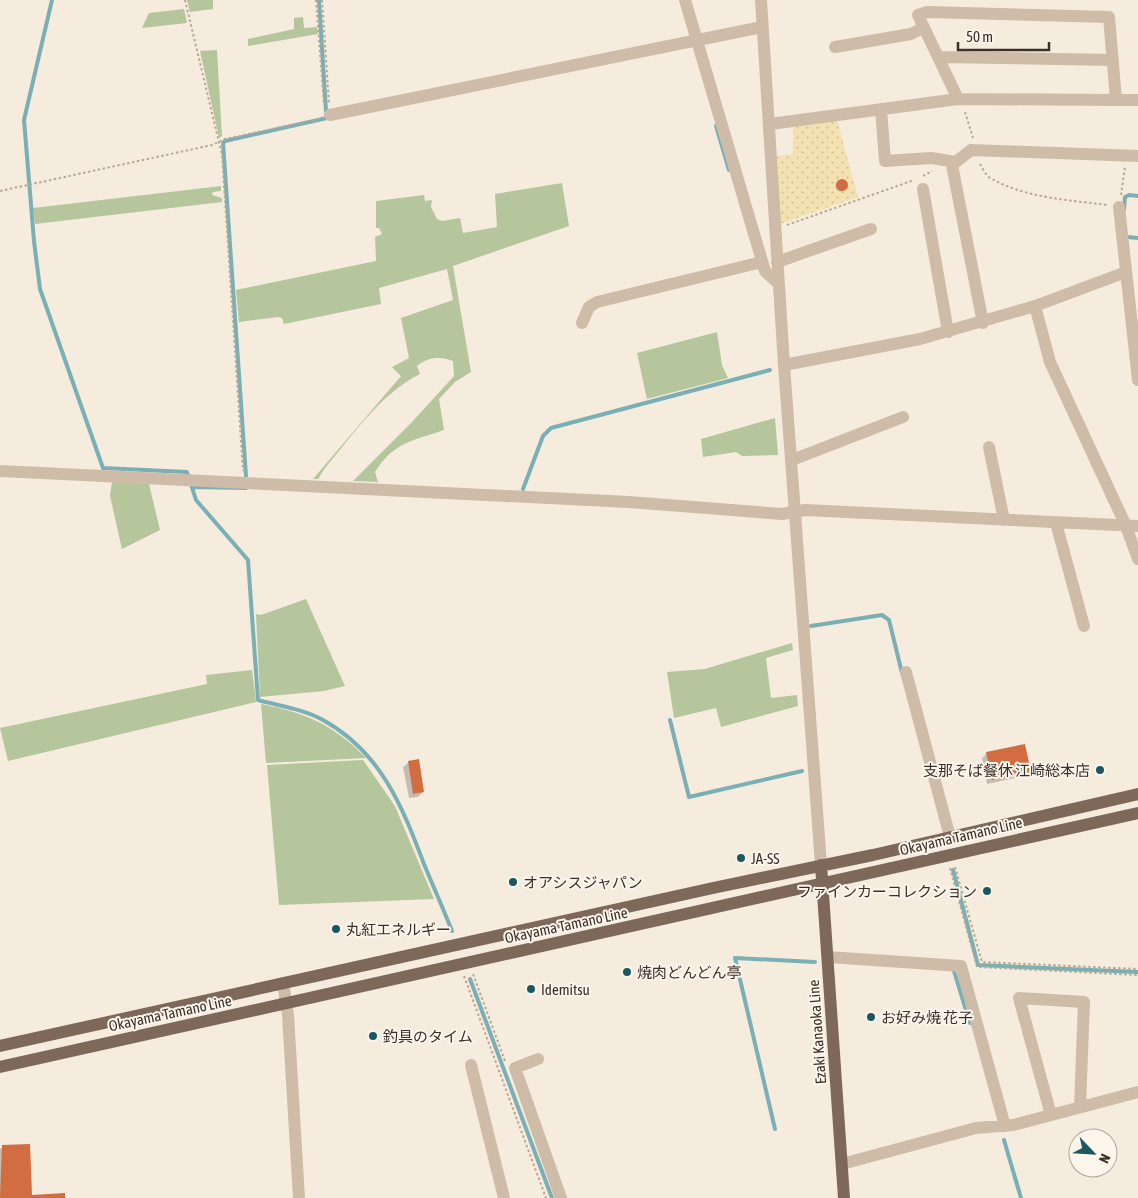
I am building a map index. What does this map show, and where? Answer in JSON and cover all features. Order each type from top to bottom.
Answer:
[{"type":"main road","name":"Okayama Tamano Line","points":[[0,1046],[1138,794]]},
{"type":"main road","name":"Okayama Tamano Line","points":[[0,1067],[1138,813]]},
{"type":"main road","name":"Ezaki Kanaoka Line","points":[[821,865],[844,1198]]},
{"type":"street","points":[[685,0],[762,262],[765,271],[779,284]]},
{"type":"street","points":[[761,0],[784,365],[821,865]]},
{"type":"street","points":[[960,99],[918,15],[927,12],[1110,17],[1116,100]]},
{"type":"street","points":[[327,116],[762,27]]},
{"type":"street","points":[[835,46],[911,34],[923,28]]},
{"type":"street","points":[[938,57],[1113,60]]},
{"type":"street","points":[[770,124],[960,99],[1138,100]]},
{"type":"street","points":[[881,109],[885,161],[931,158],[954,164]]},
{"type":"street","points":[[954,164],[971,150],[1132,156]]},
{"type":"street","points":[[954,164],[983,323]]},
{"type":"street","points":[[923,190],[948,332]]},
{"type":"street","points":[[1119,207],[1126,272],[1135,316],[1138,380]]},
{"type":"street","points":[[777,262],[871,229]]},
{"type":"street","points":[[582,323],[589,307],[597,302],[762,262]]},
{"type":"street","points":[[784,365],[948,332],[983,323],[1126,272]]},
{"type":"street","points":[[1035,306],[1050,362],[1132,526],[1138,559]]},
{"type":"street","points":[[792,460],[903,418]]},
{"type":"street","points":[[989,447],[1004,520]]},
{"type":"street","points":[[0,471],[629,502],[782,514],[805,510],[1132,526]]},
{"type":"street","points":[[1056,523],[1084,626]]},
{"type":"street","points":[[906,672],[950,837]]},
{"type":"street","points":[[828,957],[961,966],[1005,1126]]},
{"type":"street","points":[[283,983],[286,1004],[298,1198]]},
{"type":"street","points":[[1051,1115],[1019,998],[1084,1002],[1080,1107]]},
{"type":"street","points":[[538,1059],[515,1068],[561,1198]]},
{"type":"street","points":[[471,1065],[504,1198]]},
{"type":"street","points":[[842,1164],[976,1128],[1005,1126],[1138,1092]]},
{"type":"path","points":[[185,0],[222,164],[244,483]]},
{"type":"path","points":[[316,0],[327,116]]},
{"type":"path","points":[[322,0],[327,116]]},
{"type":"path","points":[[960,99],[977,150],[978,159],[990,178],[1040,195],[1119,207],[1132,156]]},
{"type":"path","points":[[0,191],[212,145],[218,141],[327,116]]},
{"type":"path","points":[[775,229],[926,175],[946,163],[954,164]]},
{"type":"path","points":[[954,867],[982,962],[1138,969]]},
{"type":"path","points":[[950,868],[977,967],[1138,975]]},
{"type":"path","points":[[474,974],[507,1065]]},
{"type":"path","points":[[464,976],[546,1198]]},
{"type":"green space","points":[[187,0],[213,0],[213,9],[190,12]]},
{"type":"green space","points":[[184,9],[187,23],[142,28],[149,13]]},
{"type":"green space","points":[[303,17],[304,28],[317,27],[318,34],[248,46],[248,39],[294,29],[294,18]]},
{"type":"green space","points":[[217,50],[222,136],[219,138],[200,51]]},
{"type":"green space","points":[[562,183],[569,226],[453,266],[471,372],[455,382],[439,399],[444,430],[413,440],[389,454],[375,472],[378,482],[353,481],[412,422],[454,376],[453,361],[434,358],[417,366],[420,374],[392,392],[368,416],[318,479],[313,479],[401,376],[392,367],[409,358],[401,318],[453,300],[447,269],[379,288],[381,304],[284,324],[282,318],[278,317],[239,322],[236,290],[376,261],[375,237],[382,234],[379,228],[376,228],[376,201],[424,195],[425,201],[432,200],[431,207],[437,219],[442,221],[460,218],[463,233],[497,227],[495,194]]},
{"type":"green space","points":[[221,186],[221,191],[213,192],[212,195],[222,198],[222,202],[35,224],[33,208]]},
{"type":"green space","points":[[717,332],[722,365],[728,378],[647,399],[637,353]]},
{"type":"green space","points":[[775,418],[778,455],[742,456],[736,452],[703,457],[701,439]]},
{"type":"green space","points":[[112,482],[149,484],[160,530],[122,549],[110,496]]},
{"type":"green space","points":[[306,599],[345,686],[324,691],[260,697],[256,614],[261,615]]},
{"type":"green space","points":[[792,643],[793,650],[766,658],[771,698],[797,695],[798,706],[721,727],[716,708],[674,718],[667,672],[705,669]]},
{"type":"green space","points":[[252,670],[256,702],[8,761],[0,728],[207,684],[206,675]]},
{"type":"green space","points":[[261,704],[306,716],[318,722],[342,737],[366,758],[266,763]]},
{"type":"green space","points":[[363,760],[395,806],[434,899],[279,905],[267,765]]},
{"type":"sand","points":[[837,120],[858,197],[780,224],[777,156],[793,154],[793,125]]},
{"type":"building","points":[[840,179],[844,179],[848,185],[844,191],[840,191],[836,187],[836,183]]},
{"type":"building","points":[[1025,744],[1031,772],[992,780],[986,752]]},
{"type":"building","points":[[419,759],[424,792],[413,794],[408,761]]},
{"type":"building","points":[[30,1144],[32,1195],[65,1193],[65,1198],[0,1198],[2,1145]]},
{"type":"waterway","points":[[52,0],[24,120],[34,241],[40,289],[103,468],[187,472],[196,500],[248,560],[258,700],[299,710],[323,720],[343,733],[375,764],[398,801],[452,931]]},
{"type":"waterway","points":[[319,0],[326,111]]},
{"type":"waterway","points":[[246,476],[223,143],[327,118]]},
{"type":"waterway","points":[[716,126],[729,170]]},
{"type":"waterway","points":[[1124,209],[1125,197],[1129,195],[1138,196]]},
{"type":"waterway","points":[[1127,237],[1138,238]]},
{"type":"waterway","points":[[523,489],[543,436],[551,428],[770,370]]},
{"type":"waterway","points":[[194,487],[246,488]]},
{"type":"waterway","points":[[811,626],[882,615],[889,620],[902,673]]},
{"type":"waterway","points":[[670,720],[689,797],[802,771]]},
{"type":"waterway","points":[[953,870],[978,965],[1138,972]]},
{"type":"waterway","points":[[775,1129],[735,958],[815,962]]},
{"type":"waterway","points":[[953,968],[970,1023]]},
{"type":"waterway","points":[[470,979],[552,1198]]},
{"type":"waterway","points":[[1004,1140],[1021,1198]]},
{"type":"place","name":"支那そば餐休 江崎総本店","points":[[1100,770]]},
{"type":"place","name":"JA-SS","points":[[741,858]]},
{"type":"place","name":"オアシスジャパン","points":[[513,882]]},
{"type":"place","name":"ファインカーコレクション","points":[[987,891]]},
{"type":"place","name":"丸紅エネルギー","points":[[336,929]]},
{"type":"place","name":"焼肉どんどん亭","points":[[627,972]]},
{"type":"place","name":"Idemitsu","points":[[531,989]]},
{"type":"place","name":"お好み焼 花子","points":[[871,1017]]},
{"type":"place","name":"釣具のタイム","points":[[373,1036]]}]
